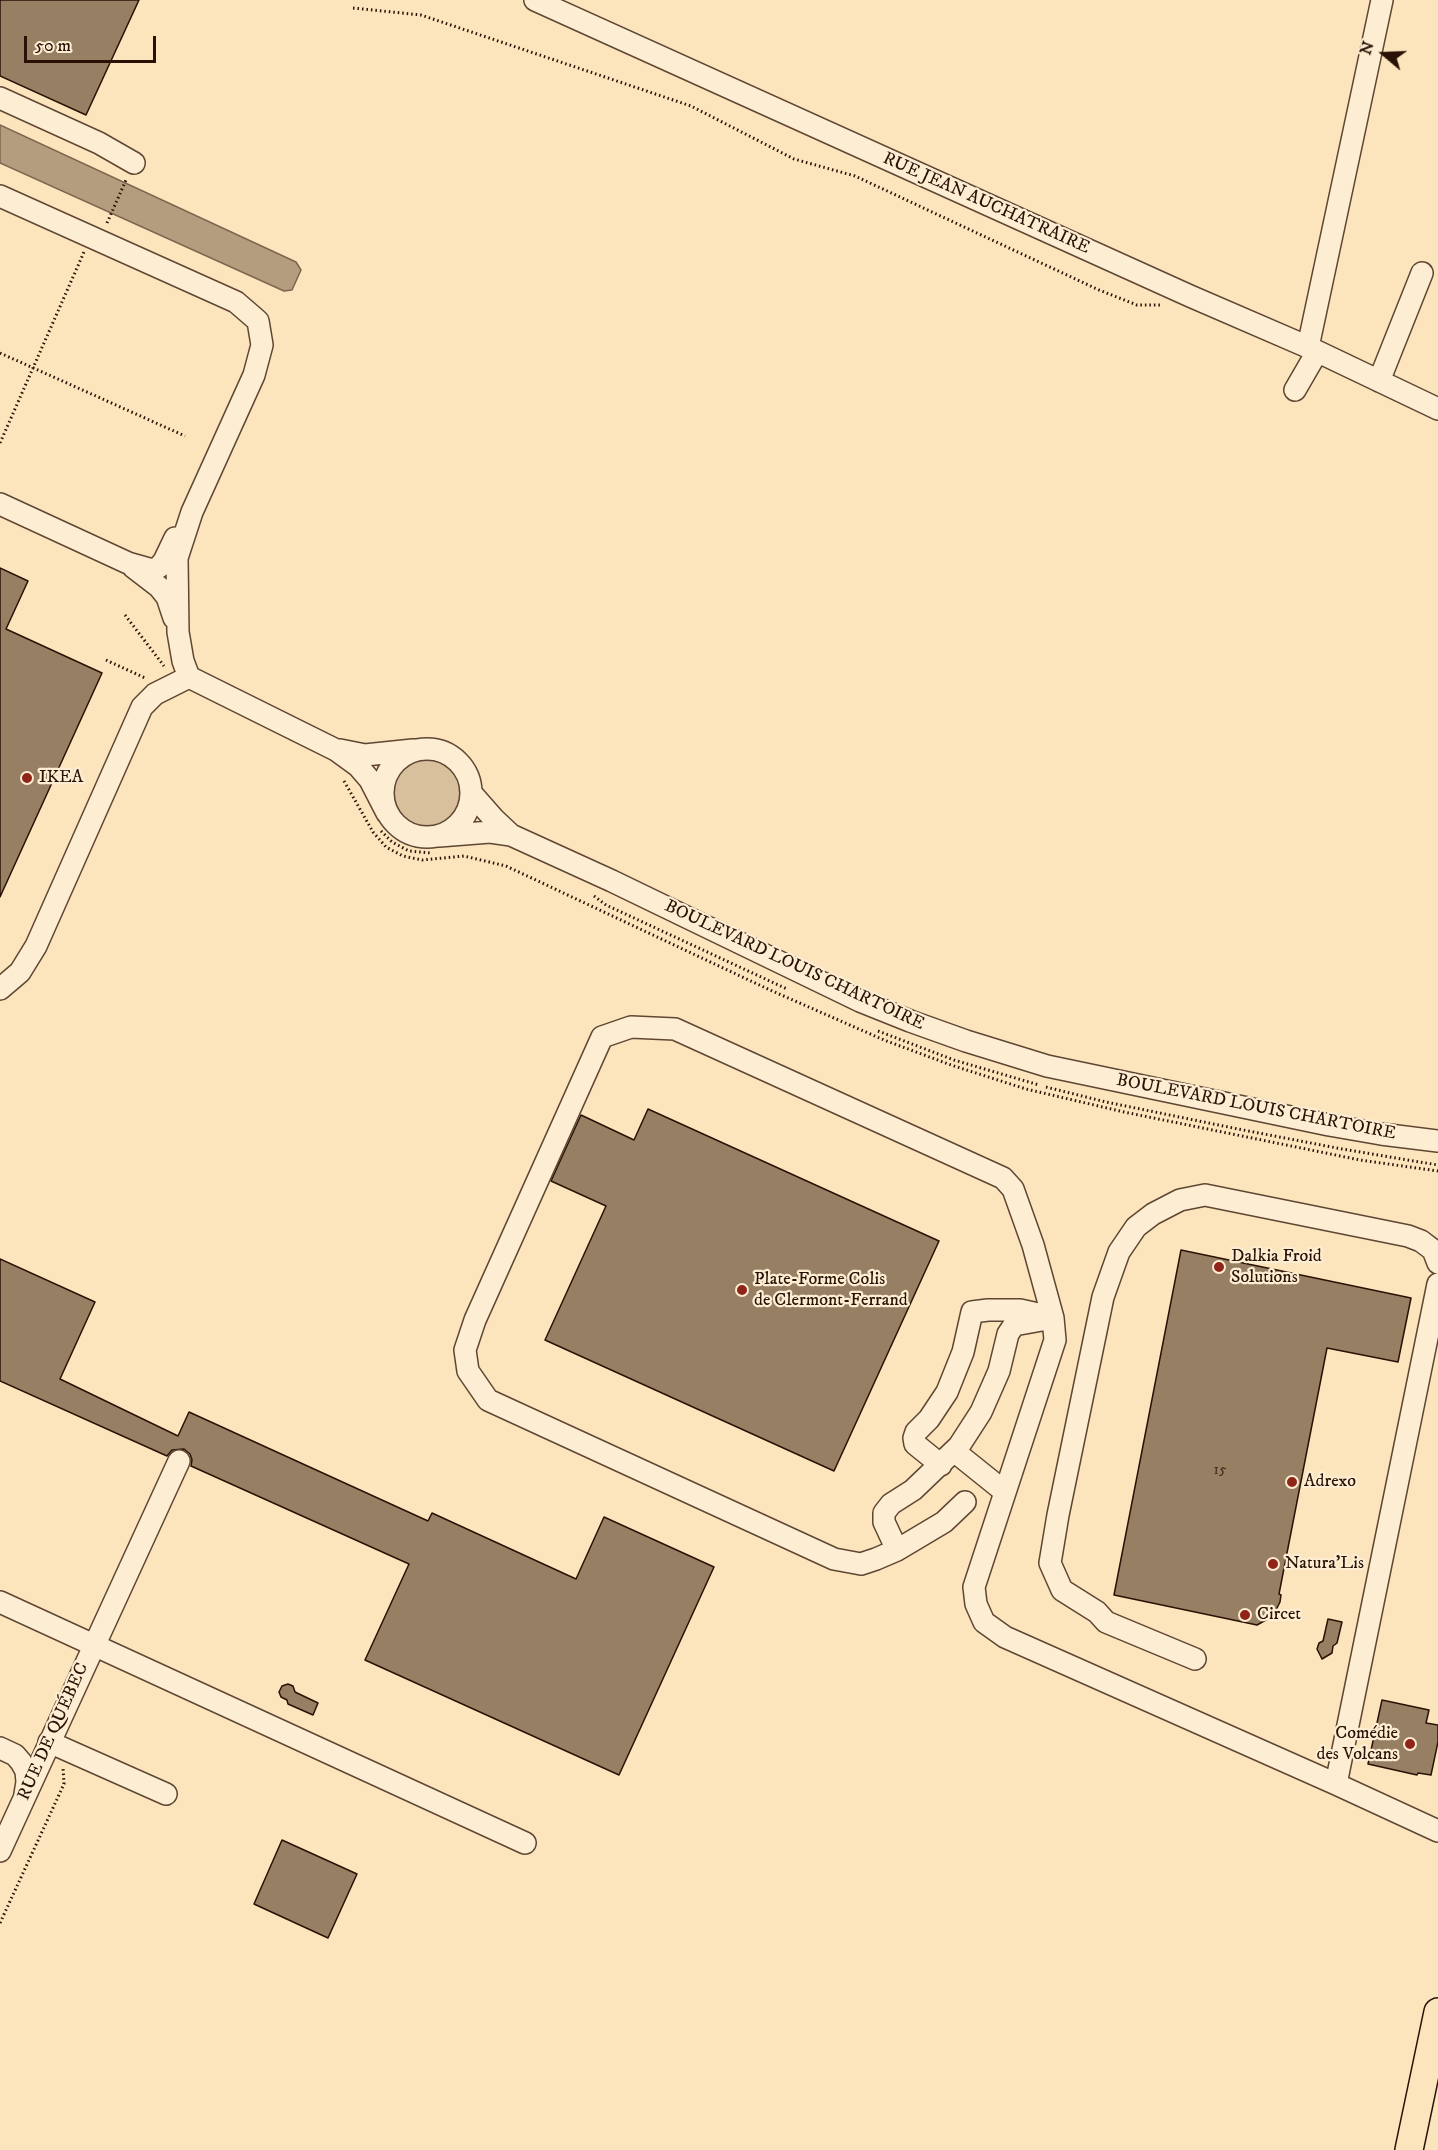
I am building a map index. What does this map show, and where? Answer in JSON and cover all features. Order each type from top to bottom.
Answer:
[{"type":"main road","points":[[1409,2150],[1438,2012]]},
{"type":"street","name":"RUE JEAN AUCHATRAIRE","points":[[535,0],[1312,349],[1438,409]]},
{"type":"street","points":[[1295,390],[1312,349],[1382,0]]},
{"type":"street","points":[[0,98],[99,143],[131,168]]},
{"type":"street","points":[[0,196],[236,302],[258,321],[262,345],[254,375],[192,513],[177,558],[178,632],[183,661],[189,677],[336,750],[358,765],[370,780],[387,813],[396,825],[409,834],[423,838],[490,832],[511,835]]},
{"type":"street","points":[[1378,381],[1422,273]]},
{"type":"street","points":[[0,504],[128,563],[153,570],[159,567],[192,513]]},
{"type":"street","points":[[128,563],[159,587],[166,597],[178,632]]},
{"type":"street","points":[[0,989],[20,972],[36,946],[142,707],[155,694],[189,677]]},
{"type":"street","points":[[336,750],[365,754],[430,749],[442,751],[454,757],[463,767],[469,779],[472,794],[469,808],[462,820],[452,830],[439,836]]},
{"type":"street","points":[[387,813],[383,800],[383,787],[387,774],[399,759],[417,750]]},
{"type":"street","points":[[472,794],[511,835]]},
{"type":"street","name":"BOULEVARD LOUIS CHARTOIRE","points":[[511,835],[860,1000],[909,1021],[966,1041],[1047,1066],[1125,1083],[1371,1132],[1438,1141]]},
{"type":"street","points":[[965,1502],[944,1522],[897,1550],[861,1563],[834,1559],[489,1400],[468,1371],[465,1350],[475,1320],[602,1037],[631,1027],[675,1029],[1004,1178],[1013,1189],[1033,1245],[1053,1318],[1055,1340],[974,1587],[976,1604],[984,1622],[1005,1636],[1438,1831]]},
{"type":"street","points":[[1195,1659],[1106,1622],[1097,1612],[1062,1590],[1050,1563],[1103,1298],[1119,1252],[1136,1227],[1153,1214],[1180,1200],[1205,1195],[1408,1236],[1421,1241],[1432,1250],[1438,1263]]},
{"type":"street","points":[[1336,1784],[1438,1284]]},
{"type":"street","points":[[1005,1492],[947,1458],[915,1444],[914,1438],[916,1432],[929,1419],[947,1392],[963,1352],[972,1312],[1020,1310],[1053,1318]]},
{"type":"street","points":[[897,1550],[884,1522],[884,1513],[891,1504],[913,1490],[947,1458],[981,1412],[999,1371],[1008,1334],[1014,1324],[1053,1318]]},
{"type":"street","name":"RUE DE QUÉBEC","points":[[0,1851],[178,1461]]},
{"type":"street","points":[[0,1602],[525,1843]]},
{"type":"street","points":[[0,1748],[15,1755],[26,1772],[27,1782],[22,1804]]},
{"type":"street","points":[[47,1748],[166,1794]]},
{"type":"path","points":[[353,8],[421,15],[691,106],[794,159],[855,176],[1099,290],[1137,305],[1159,306],[1190,296]]},
{"type":"path","points":[[107,222],[131,168]]},
{"type":"path","points":[[0,443],[90,237]]},
{"type":"path","points":[[0,353],[185,436]]},
{"type":"path","points":[[106,660],[169,688]]},
{"type":"path","points":[[0,1923],[64,1784],[63,1768],[47,1748]]},
{"type":"shaded area","points":[[0,125],[296,262],[301,270],[292,290],[284,291],[0,163]]},
{"type":"shaded area","points":[[427,757],[441,760],[453,767],[460,779],[463,793],[460,807],[453,819],[441,826],[427,829],[413,826],[401,819],[394,807],[391,793],[394,779],[401,767],[413,760]]},
{"type":"building","points":[[0,0],[139,0],[86,115],[0,76]]},
{"type":"building","name":"IKEA","points":[[0,568],[28,581],[6,629],[102,673],[0,897]]},
{"type":"building","name":"Plate-Forme Colis de Clermont-Ferrand","points":[[648,1109],[939,1241],[834,1471],[545,1340],[606,1206],[551,1181],[581,1115],[634,1140]]},
{"type":"building","points":[[1181,1250],[1411,1298],[1398,1362],[1327,1348],[1279,1594],[1281,1595],[1280,1602],[1273,1616],[1257,1625],[1114,1595]]},
{"type":"building","points":[[0,1259],[95,1302],[60,1379],[178,1436],[189,1412],[428,1521],[432,1513],[576,1579],[604,1517],[714,1567],[619,1775],[365,1660],[409,1564],[191,1466],[190,1454],[184,1449],[172,1450],[167,1456],[0,1381]]},
{"type":"building","points":[[1328,1619],[1342,1622],[1332,1653],[1322,1659],[1317,1649],[1319,1643],[1323,1641]]},
{"type":"building","points":[[288,1684],[293,1686],[295,1692],[318,1703],[313,1715],[288,1704],[287,1700],[281,1697],[279,1692],[282,1686]]},
{"type":"building","points":[[1382,1700],[1429,1710],[1426,1723],[1438,1725],[1438,1742],[1431,1775],[1418,1773],[1417,1775],[1368,1764]]},
{"type":"building","points":[[282,1840],[357,1874],[328,1938],[254,1904]]},
{"type":"place","name":"IKEA","points":[[27,778]]},
{"type":"place","name":"Dalkia Froid Solutions","points":[[1219,1267]]},
{"type":"place","name":"Plate-Forme Colis de Clermont-Ferrand","points":[[742,1290]]},
{"type":"place","name":"Adrexo","points":[[1292,1482]]},
{"type":"place","name":"Natura'Lis","points":[[1273,1564]]},
{"type":"place","name":"Circet","points":[[1245,1615]]},
{"type":"place","name":"Comédie des Volcans","points":[[1410,1744]]}]
